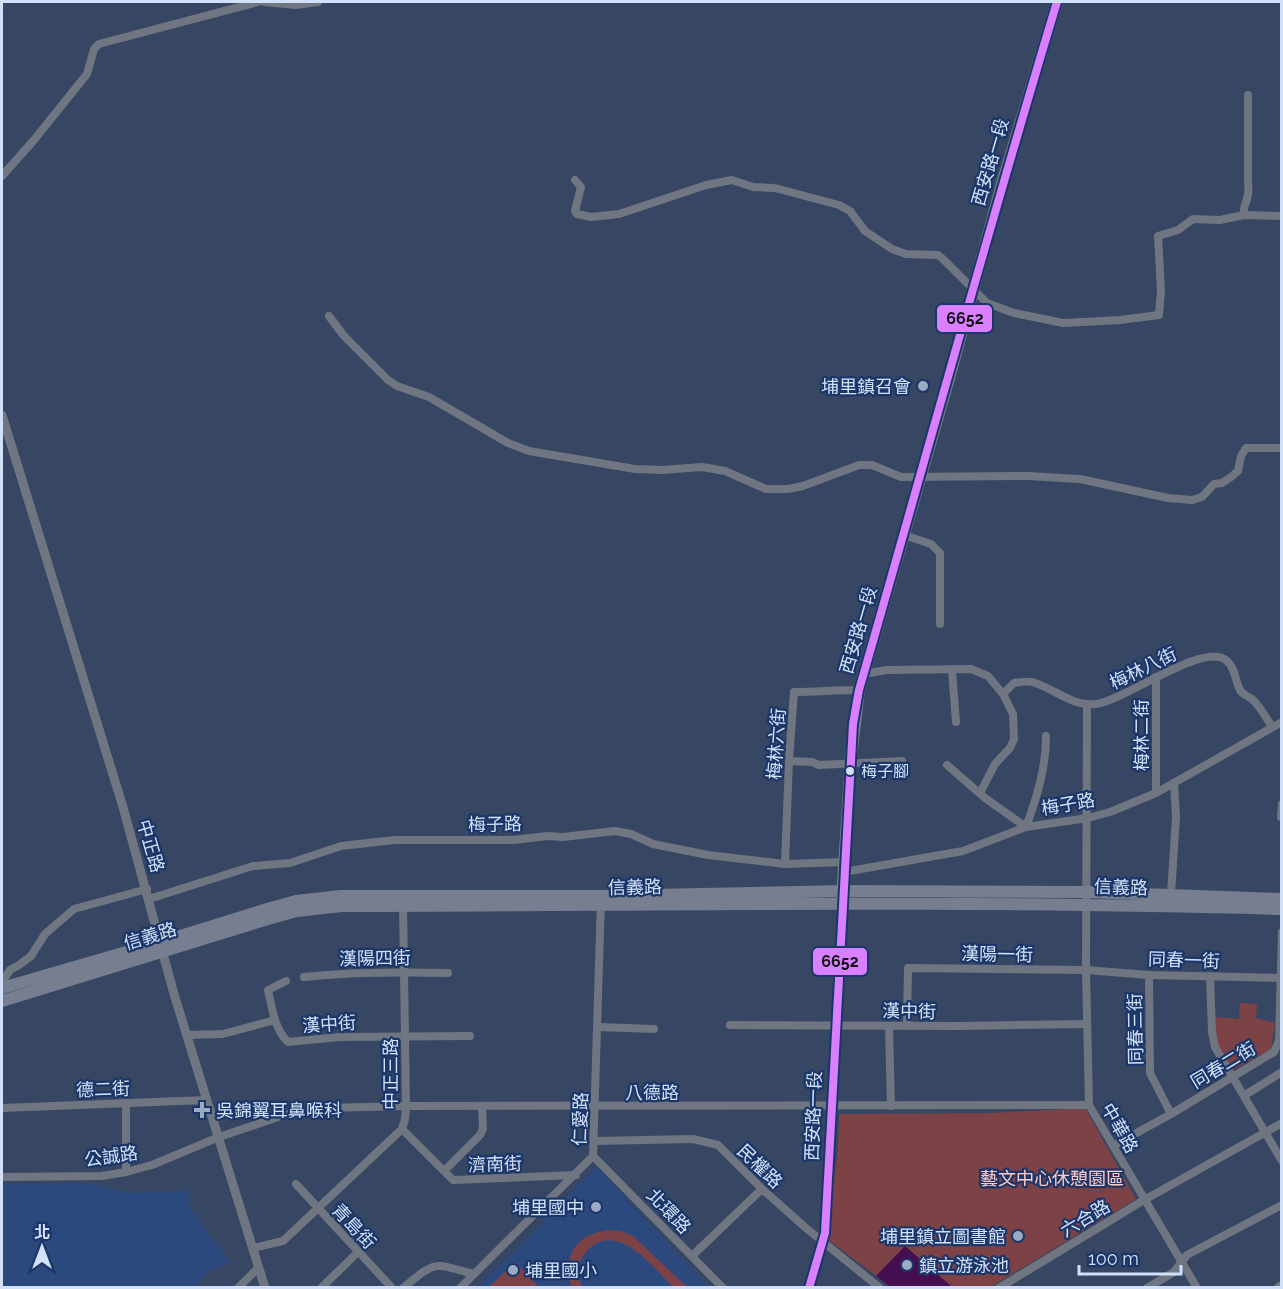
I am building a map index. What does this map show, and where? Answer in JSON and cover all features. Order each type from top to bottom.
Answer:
[{"type":"main road","name":"西安路一段","points":[[842,897],[850,765],[859,690],[1005,174],[1057,2]]},
{"type":"main road","name":"信義路","points":[[2,988],[297,911],[403,901],[512,904],[842,897],[1087,898],[1171,894],[1281,899]]},
{"type":"main road","name":"信義路","points":[[1087,898],[1281,909]]},
{"type":"main road","name":"信義路","points":[[2,1001],[162,947]]},
{"type":"street","points":[[2,176],[87,74],[94,49],[99,44],[258,2]]},
{"type":"street","points":[[264,2],[296,5],[318,2]]},
{"type":"street","points":[[1244,215],[1243,209],[1250,194],[1248,95]]},
{"type":"street","points":[[575,180],[581,187],[575,211],[577,214],[591,217],[619,214],[706,185],[732,180],[753,187],[775,188],[821,199],[850,211],[865,231],[892,249],[906,254],[938,255],[987,303],[999,308],[1064,322],[1159,315],[1158,236],[1178,230],[1193,219],[1220,220],[1244,215],[1281,216]]},
{"type":"street","points":[[329,316],[344,336],[388,380],[397,386],[429,397],[508,443],[529,452],[635,469],[662,470],[702,467],[725,471],[766,489],[803,486],[859,465],[872,465],[901,477],[1028,476],[1080,479],[1168,498],[1192,500],[1202,497],[1214,484],[1222,483],[1232,477],[1238,471],[1241,456],[1246,448],[1281,448]]},
{"type":"street","name":"中正路","points":[[2,415],[147,889],[206,1100],[265,1287]]},
{"type":"street","points":[[904,535],[931,544],[940,553],[940,624]]},
{"type":"street","name":"梅林八街","points":[[1003,694],[1014,683],[1031,682],[1060,696],[1087,704],[1096,704],[1111,700],[1156,677],[1202,658],[1226,660],[1234,672],[1241,692],[1255,701],[1272,727]]},
{"type":"street","points":[[863,674],[887,670],[971,669],[988,676],[1003,694],[1013,714],[1014,739],[1011,748],[995,764],[980,793]]},
{"type":"street","points":[[952,670],[956,722]]},
{"type":"street","name":"梅林二街","points":[[1156,677],[1156,793]]},
{"type":"street","name":"梅林六街","points":[[786,864],[794,692],[859,690]]},
{"type":"street","name":"中華路","points":[[1087,704],[1086,970],[1089,1106],[1197,1287]]},
{"type":"street","name":"梅子路","points":[[149,899],[252,866],[290,863],[341,846],[395,840],[513,840],[615,831],[631,834],[653,844],[690,852],[786,864],[844,867],[963,851],[1026,826],[1088,818],[1110,812],[1156,793],[1281,722]]},
{"type":"street","points":[[947,765],[985,798],[1026,826],[1040,785],[1046,754],[1046,736]]},
{"type":"street","points":[[789,761],[812,762],[819,765],[902,761]]},
{"type":"street","points":[[1171,894],[1176,818],[1174,783]]},
{"type":"street","points":[[1281,804],[1281,817]]},
{"type":"street","points":[[2,982],[10,969],[31,956],[45,934],[74,909],[147,889]]},
{"type":"street","name":"西安路一段","points":[[809,1287],[825,1233],[842,897]]},
{"type":"street","name":"中正三路","points":[[253,1248],[283,1241],[402,1129],[406,1106],[403,901]]},
{"type":"street","name":"仁愛路","points":[[460,1287],[593,1156],[601,901]]},
{"type":"street","name":"同春二街","points":[[1113,1146],[1274,1052],[1279,1041],[1281,932]]},
{"type":"street","name":"漢陽一街","points":[[908,1025],[908,968],[1086,970]]},
{"type":"street","name":"同春一街","points":[[1086,970],[1149,975],[1280,978]]},
{"type":"street","name":"漢陽四街","points":[[304,977],[405,972],[448,973]]},
{"type":"street","name":"同春三街","points":[[1149,975],[1150,1073],[1171,1114]]},
{"type":"street","points":[[1210,976],[1212,1032],[1215,1047],[1245,1095],[1281,1161]]},
{"type":"street","points":[[188,1035],[224,1035],[275,1020],[268,990],[286,981]]},
{"type":"street","name":"漢中街","points":[[275,1020],[282,1036],[288,1042],[405,1035],[470,1036]]},
{"type":"street","name":"漢中街","points":[[730,1025],[1087,1024]]},
{"type":"street","points":[[889,1026],[891,1106]]},
{"type":"street","points":[[598,1027],[654,1029]]},
{"type":"street","points":[[1245,1095],[1281,1072]]},
{"type":"street","name":"德二街","points":[[2,1108],[206,1100]]},
{"type":"street","points":[[126,1103],[126,1172]]},
{"type":"street","name":"八德路","points":[[219,1137],[284,1115],[326,1108],[1089,1106]]},
{"type":"street","points":[[445,1170],[480,1135],[483,1129],[482,1107]]},
{"type":"street","name":"六合路","points":[[999,1287],[1144,1200],[1281,1123]]},
{"type":"street","name":"濟南街","points":[[402,1129],[453,1180],[576,1175]]},
{"type":"street","name":"公誠路","points":[[2,1177],[102,1176],[126,1172],[152,1165],[219,1137]]},
{"type":"street","name":"民權路","points":[[594,1141],[693,1139],[717,1145],[822,1242],[880,1287]]},
{"type":"street","name":"北環路","points":[[593,1156],[723,1287]]},
{"type":"street","name":"青島街","points":[[296,1184],[392,1287]]},
{"type":"street","points":[[692,1256],[762,1189]]},
{"type":"street","points":[[1147,1287],[1174,1272],[1187,1255],[1281,1205]]},
{"type":"street","points":[[321,1287],[358,1252]]},
{"type":"street","points":[[403,1287],[428,1267],[435,1265],[474,1274]]},
{"type":"street","points":[[238,1287],[258,1268]]},
{"type":"shaded area","name":"埔里國中","points":[[596,1166],[709,1287],[476,1288],[519,1247]]},
{"type":"shaded area","points":[[85,1183],[130,1193],[190,1191],[190,1208],[231,1263],[209,1271],[196,1287],[2,1287],[2,1184]]},
{"type":"shaded area","name":"鎮立游泳池","points":[[905,1246],[951,1286],[890,1287],[876,1276]]},
{"type":"green space","points":[[1240,1003],[1257,1004],[1256,1018],[1275,1023],[1271,1049],[1233,1070],[1215,1045],[1215,1017],[1239,1019]]},
{"type":"green space","name":"藝文中心休憩園區","points":[[1085,1108],[1136,1199],[991,1287],[891,1287],[827,1239],[838,1148],[839,1114],[991,1113]]},
{"type":"green space","points":[[609,1230],[621,1231],[633,1236],[687,1287],[673,1287],[633,1249],[609,1240],[598,1243],[583,1256],[579,1269],[582,1287],[568,1287],[571,1285],[569,1264],[575,1247],[588,1236]]},
{"type":"green space","points":[[515,1262],[537,1285],[534,1288],[489,1287]]},
{"type":"transit line","name":"6652","points":[[809,1288],[825,1233],[853,724],[859,690],[1057,2]]},
{"type":"place","name":"埔里鎮召會","points":[[923,386]]},
{"type":"place","name":"梅子腳","points":[[850,771]]},
{"type":"place","name":"吳錦翼耳鼻喉科","points":[[202,1110]]},
{"type":"place","name":"埔里國中","points":[[596,1207]]},
{"type":"place","name":"埔里鎮立圖書館","points":[[1018,1236]]},
{"type":"place","name":"鎮立游泳池","points":[[907,1265]]},
{"type":"place","name":"埔里國小","points":[[513,1270]]}]
